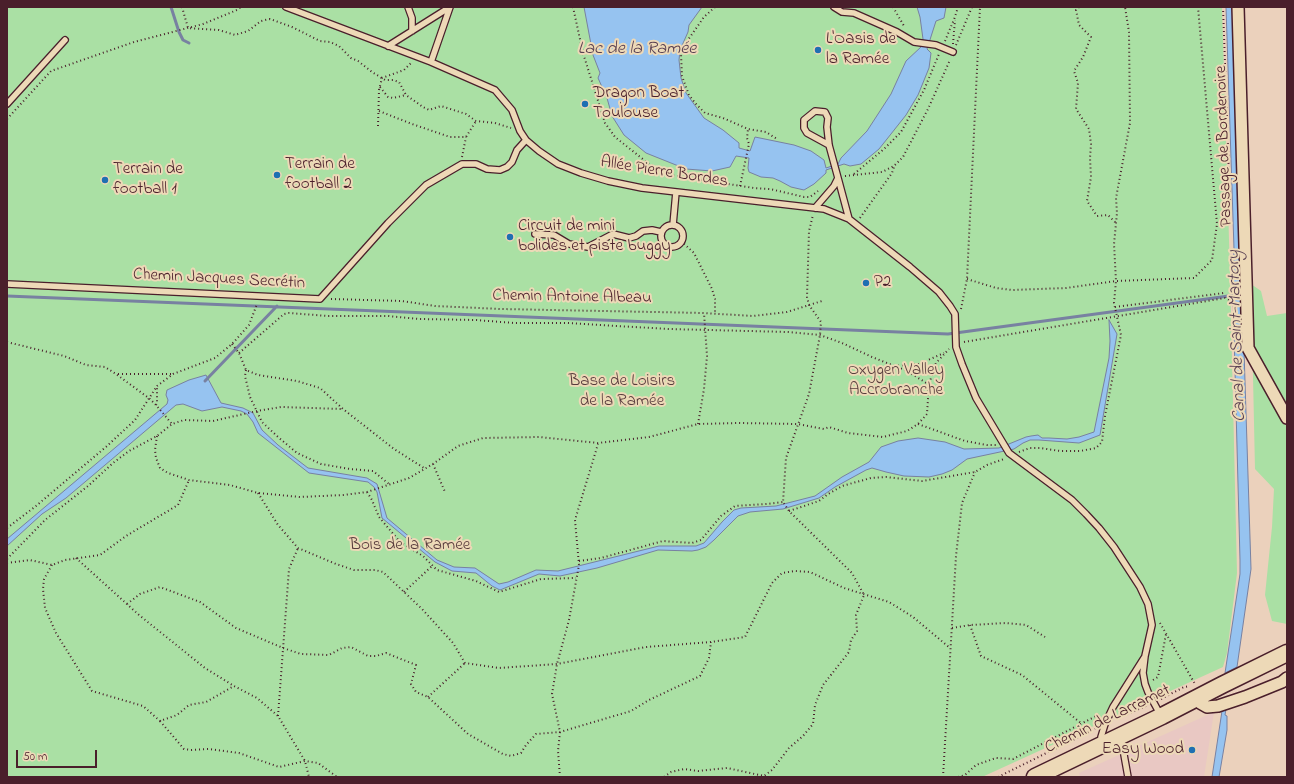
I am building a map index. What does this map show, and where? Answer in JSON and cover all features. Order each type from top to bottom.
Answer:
[{"type":"main road","name":"Chemin de Larramet","points":[[1035,777],[1162,716],[1196,691],[1222,685],[1287,653]]},
{"type":"street","name":"Passage de Bordenoire","points":[[1238,7],[1248,348],[1287,418]]},
{"type":"street","name":"Chemin de Larramet","points":[[1196,691],[1200,703],[1207,707],[1218,706],[1282,682],[1287,678]]},
{"type":"lane","name":"Allée Pierre Bordes","points":[[286,7],[431,62],[495,90],[512,110],[520,131],[526,140],[558,164],[581,173],[608,181],[642,188],[824,209],[849,219],[939,292],[950,306],[954,314],[956,347],[976,398],[1010,454]]},
{"type":"lane","points":[[408,7],[412,18],[412,31]]},
{"type":"lane","points":[[388,46],[450,7]]},
{"type":"lane","points":[[431,62],[450,7]]},
{"type":"lane","points":[[834,7],[842,12],[854,13],[897,32],[914,42],[936,45],[953,52]]},
{"type":"lane","points":[[7,104],[65,40]]},
{"type":"lane","points":[[829,145],[807,133],[804,128],[804,120],[815,111],[825,112],[828,118],[827,127],[829,145],[849,219]]},
{"type":"lane","points":[[462,164],[476,164],[487,169],[500,170],[507,167],[512,162],[517,150],[526,140]]},
{"type":"lane","name":"Chemin Jacques Secrétin","points":[[7,284],[320,299],[426,184],[462,164]]},
{"type":"lane","points":[[815,208],[834,186],[838,178]]},
{"type":"lane","points":[[673,225],[676,192]]},
{"type":"lane","points":[[673,225],[679,228],[682,234],[681,241],[677,246],[671,247],[665,244],[661,239],[662,232],[666,227],[673,225]]},
{"type":"lane","points":[[535,234],[554,235],[569,244],[588,246],[614,234],[629,238],[636,236],[643,231],[652,230],[662,232]]},
{"type":"lane","points":[[1010,454],[1072,500],[1102,532],[1132,573],[1145,598],[1151,614],[1152,625],[1145,656],[1143,673],[1144,684],[1162,716]]},
{"type":"lane","points":[[1104,744],[1100,737],[1105,724],[1113,708],[1145,656]]},
{"type":"lane","points":[[1121,736],[1128,777]]},
{"type":"path","points":[[182,7],[188,28]]},
{"type":"path","points":[[7,119],[51,71],[134,42],[203,24],[241,7]]},
{"type":"path","points":[[572,7],[583,53],[605,123],[615,137],[649,164],[670,175],[770,190],[804,197],[810,197],[820,189]]},
{"type":"path","points":[[715,7],[704,17],[683,47],[681,54],[682,76],[689,94],[705,113],[723,118],[748,129],[766,132],[778,139]]},
{"type":"path","points":[[893,7],[904,25],[901,35]]},
{"type":"path","points":[[953,52],[953,37],[958,7]]},
{"type":"path","points":[[961,305],[967,279],[980,7]]},
{"type":"path","points":[[1079,7],[1076,10],[1079,25],[1091,37],[1083,57],[1074,71],[1078,83],[1076,109],[1089,129],[1091,144],[1091,177],[1087,201],[1097,216],[1108,215],[1116,223]]},
{"type":"path","points":[[788,511],[819,501],[842,486],[871,478],[886,477],[922,481],[975,472],[1010,454],[1030,448],[1080,451],[1096,448],[1102,442],[1121,335],[1114,303],[1116,281],[1114,244],[1117,213],[1116,198],[1130,123],[1129,32],[1125,7]]},
{"type":"path","points":[[967,279],[996,288],[1012,290],[1066,288],[1116,281],[1194,278],[1212,260],[1217,224],[1198,7]]},
{"type":"path","points":[[1223,7],[1230,205]]},
{"type":"path","points":[[854,174],[884,149],[901,132],[924,90],[956,17]]},
{"type":"path","points":[[188,28],[218,30],[235,36],[248,31],[261,21],[270,19],[300,30],[320,41],[330,42],[339,46],[351,58],[358,61],[385,80],[399,82],[406,95],[429,110],[441,106],[466,114],[476,121],[495,123],[520,131]]},
{"type":"path","points":[[382,78],[404,70],[418,57]]},
{"type":"path","points":[[378,126],[379,87],[382,78]]},
{"type":"path","points":[[379,87],[388,96],[393,98],[406,95]]},
{"type":"path","points":[[838,178],[854,174],[882,172],[894,166],[903,157],[928,109]]},
{"type":"path","points":[[378,111],[450,137],[466,136]]},
{"type":"path","points":[[462,164],[461,160],[466,136],[476,121]]},
{"type":"path","points":[[740,186],[749,144],[747,138],[748,129]]},
{"type":"path","points":[[855,224],[892,173],[894,166]]},
{"type":"path","points":[[664,777],[670,772],[684,769],[698,771],[727,768],[764,776],[772,770],[789,748],[803,736],[813,724],[815,705],[823,685],[849,652],[851,640],[857,631],[856,616],[864,595],[852,573],[788,511],[783,502],[786,458],[809,394],[820,335],[821,322],[809,305],[807,297],[809,231],[815,208]]},
{"type":"path","points":[[681,241],[694,253],[712,289],[715,299],[715,313]]},
{"type":"path","points":[[1115,307],[1224,293]]},
{"type":"path","points":[[157,436],[155,450],[156,458],[160,468],[168,473],[189,480],[230,485],[258,494],[300,497],[343,495],[367,492],[408,478],[433,464],[458,446],[483,438],[539,437],[598,443],[649,437],[698,424],[739,423],[798,424],[824,429],[829,427],[848,433],[883,437],[907,431],[918,424],[927,414],[929,384],[936,363],[948,350],[963,342],[1226,298],[1232,301]]},
{"type":"path","name":"Chemin Antoine Albeau","points":[[320,299],[402,301],[435,306],[500,309],[715,313],[753,316],[787,312],[822,301]]},
{"type":"path","points":[[7,528],[36,506],[107,446],[135,420],[157,386],[173,374],[214,358],[232,344],[249,325],[256,308]]},
{"type":"path","points":[[240,353],[284,314],[289,313],[328,316],[388,316],[419,319],[476,320],[514,323],[568,323],[598,326],[788,332],[820,335],[842,343],[907,371],[929,384]]},
{"type":"path","points":[[698,424],[704,389],[707,356],[704,313]]},
{"type":"path","points":[[7,342],[64,356],[86,365],[105,367],[150,399],[172,424]]},
{"type":"path","points":[[232,344],[240,353],[246,370],[245,376],[250,397],[262,422],[278,437],[297,453],[321,464],[373,471],[389,484]]},
{"type":"path","points":[[893,366],[919,364],[945,353]]},
{"type":"path","points":[[246,370],[258,375],[297,381],[320,388],[343,409],[394,449],[424,468]]},
{"type":"path","points":[[116,374],[173,374]]},
{"type":"path","points":[[156,405],[157,386]]},
{"type":"path","points":[[7,559],[45,520],[88,486],[113,463],[157,436],[172,424],[184,420],[213,421],[281,407],[343,409]]},
{"type":"path","points":[[918,424],[965,441],[995,446],[1003,444]]},
{"type":"path","points":[[560,777],[558,751],[560,732],[552,694],[557,664],[569,620],[579,565],[575,520],[598,443]]},
{"type":"path","points":[[433,464],[445,492]]},
{"type":"path","points":[[943,777],[956,556],[962,503],[975,472]]},
{"type":"path","points":[[7,563],[30,560],[52,565],[65,560],[100,554],[126,536],[178,505],[189,480]]},
{"type":"path","points":[[367,492],[379,517],[400,542],[423,556],[437,570],[476,581],[499,592],[541,579],[576,578]]},
{"type":"path","points":[[258,494],[278,525],[298,548],[354,570],[375,570],[383,572],[422,609],[453,643],[465,663]]},
{"type":"path","points":[[579,561],[601,558],[663,541],[692,543],[700,540],[721,516],[735,506],[783,502]]},
{"type":"path","points":[[278,716],[289,569],[298,548]]},
{"type":"path","points":[[76,558],[127,604],[205,668],[257,698],[278,716],[305,761],[309,777]]},
{"type":"path","points":[[52,565],[44,579],[43,589],[45,608],[56,633],[92,691],[143,706],[160,721],[184,749],[208,749],[239,753],[279,767],[305,761],[318,763],[337,777]]},
{"type":"path","points":[[404,592],[433,566]]},
{"type":"path","points":[[465,663],[499,668],[557,664],[646,647],[711,642],[745,637],[772,583],[782,573],[795,571],[810,572],[844,588],[889,602],[913,617],[950,648]]},
{"type":"path","points":[[127,604],[140,594],[160,587],[200,602],[236,628],[301,654],[329,655],[342,648],[351,647],[368,656],[376,656],[386,652],[416,665],[411,684],[416,692],[428,697],[468,734],[503,754],[511,756],[521,752],[536,734],[560,732],[631,711],[649,700],[700,676],[709,658],[711,642]]},
{"type":"path","points":[[952,628],[970,625],[1026,625],[1045,637]]},
{"type":"path","points":[[970,625],[981,656],[1022,675],[1082,724]]},
{"type":"path","points":[[1166,633],[1196,691]]},
{"type":"path","points":[[428,697],[465,663]]},
{"type":"path","points":[[160,721],[177,715],[189,705],[206,702],[234,686]]},
{"type":"path","points":[[958,777],[965,775],[976,764],[996,758],[1013,759],[1106,711]]},
{"type":"shaded area","points":[[1214,712],[1204,777],[1080,777],[1079,773]]},
{"type":"green space","name":"Base de Loisirs de la Ramée","points":[[7,7],[1222,7],[1237,573],[1227,653],[1223,667],[982,777],[7,777]]},
{"type":"green space","points":[[1251,284],[1261,291],[1267,316],[1287,313],[1287,624],[1272,621],[1265,595],[1272,527],[1274,489],[1255,469]]},
{"type":"water","name":"Lac de la Ramée","points":[[584,7],[702,7],[689,25],[688,32],[680,50],[679,60],[681,78],[686,93],[704,118],[723,130],[739,143],[739,148],[750,151],[755,137],[794,145],[811,151],[824,160],[826,168],[838,164],[841,158],[867,131],[891,94],[906,61],[922,46],[923,39],[917,7],[946,7],[944,18],[936,21],[927,49],[931,53],[929,68],[918,95],[906,115],[879,149],[861,164],[850,166],[844,164],[826,170],[826,173],[814,184],[804,190],[791,187],[773,178],[761,177],[749,172],[749,158],[736,156],[730,167],[712,171],[686,169],[646,153],[624,135],[612,116],[607,98],[598,78],[600,73],[593,55]]},
{"type":"water","name":"Canal de Saint-Martory","points":[[1226,7],[1233,7],[1251,569],[1237,667],[1225,673],[1240,574],[1233,295],[1234,249]]},
{"type":"water","points":[[1109,320],[1117,334],[1100,435],[1079,443],[1030,440],[1014,449],[967,459],[952,470],[929,477],[904,476],[872,468],[835,487],[819,498],[783,509],[750,512],[738,516],[706,547],[698,550],[658,550],[597,568],[560,576],[539,574],[500,590],[492,586],[476,573],[452,571],[435,562],[382,518],[377,492],[368,482],[309,473],[258,433],[247,414],[241,411],[222,407],[202,411],[183,404],[176,405],[66,498],[42,514],[7,546],[7,539],[167,404],[167,390],[189,380],[206,375],[221,403],[243,408],[253,413],[262,430],[278,445],[308,468],[367,478],[377,484],[387,518],[437,560],[454,567],[475,568],[499,584],[508,582],[536,570],[558,571],[659,546],[696,546],[704,543],[734,510],[741,508],[776,506],[815,496],[842,477],[869,462],[881,447],[898,441],[918,438],[945,442],[964,449],[999,448],[1031,436],[1038,435],[1042,438],[1067,439],[1094,432],[1109,358]]},
{"type":"water","points":[[1226,709],[1225,715],[1227,716],[1227,730],[1219,777],[1212,777],[1222,711]]},
{"type":"waterway","points":[[171,7],[179,32],[183,40],[189,43]]},
{"type":"waterway","name":"Canal de Saint-Martory","points":[[7,296],[948,334],[1236,295]]},
{"type":"waterway","points":[[205,381],[277,306]]},
{"type":"place","name":"L'Oasis de la Ramée","points":[[818,50]]},
{"type":"place","name":"Dragon Boat Toulouse","points":[[585,104]]},
{"type":"place","name":"Terrain de football 2","points":[[277,175]]},
{"type":"place","name":"Terrain de football 1","points":[[105,180]]},
{"type":"place","name":"Circuit de mini bolides et piste buggy","points":[[510,237]]},
{"type":"place","name":"P2","points":[[866,283]]},
{"type":"place","name":"Easy Wood","points":[[1192,750]]},
{"type":"park label","name":"Oxygen Valley Accrobranche","points":[[896,381]]},
{"type":"park label","name":"Bois de la Ramée","points":[[410,546]]}]
